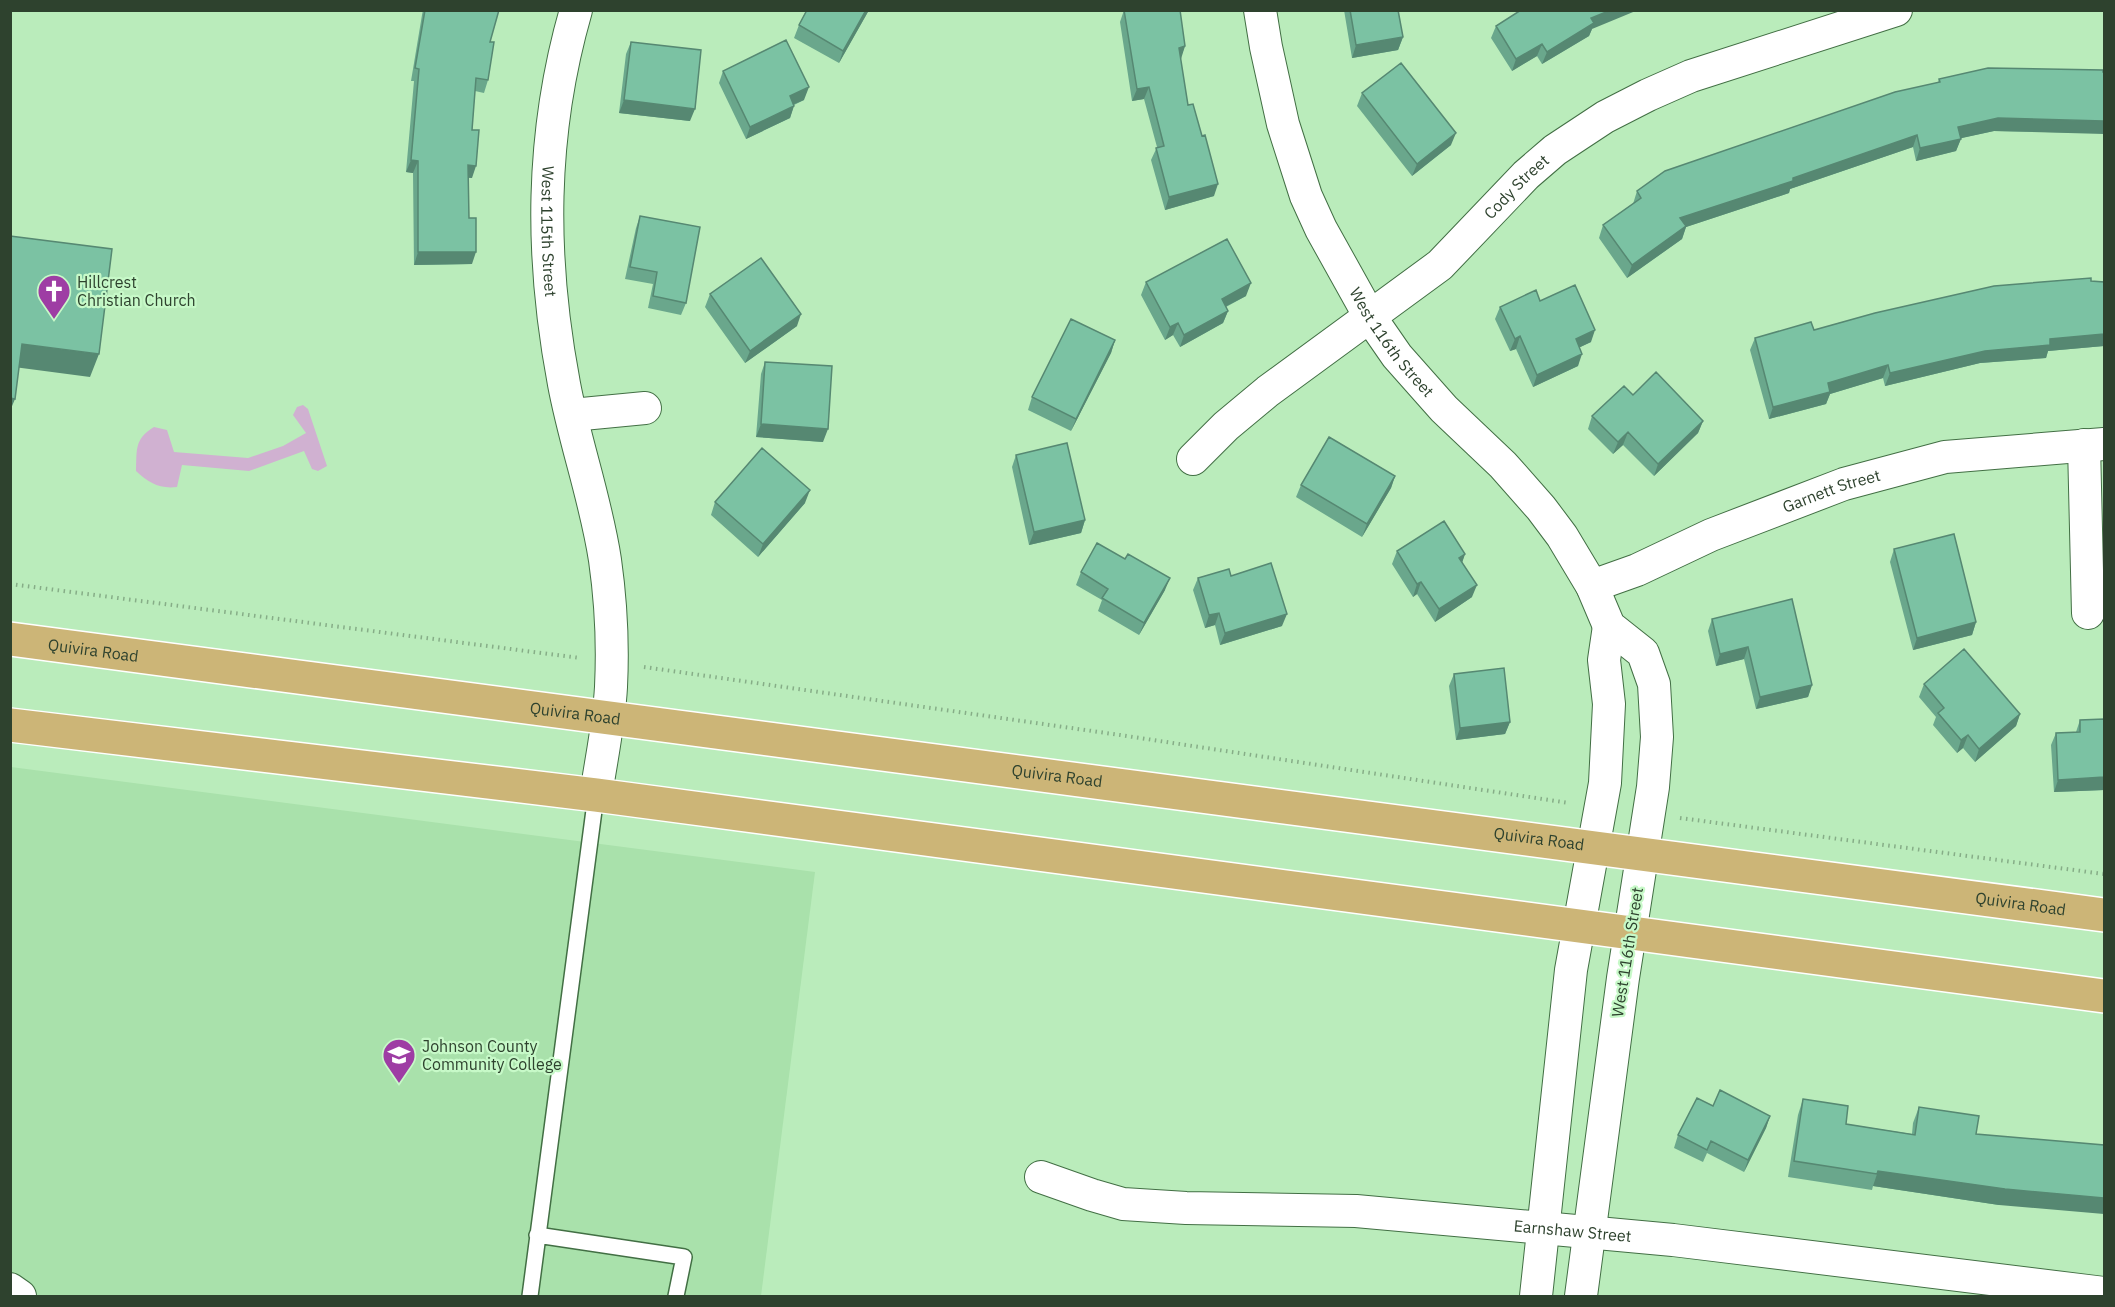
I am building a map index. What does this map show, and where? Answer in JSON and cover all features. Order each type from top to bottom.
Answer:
[{"type":"main road","name":"Quivira Road","points":[[10,639],[1642,851],[2104,915]]},
{"type":"main road","points":[[10,725],[596,795],[2104,996]]},
{"type":"street","name":"West 115th Street","points":[[576,10],[567,40],[551,134],[546,196],[549,291],[564,385],[594,499],[605,562],[610,624],[611,687],[596,795]]},
{"type":"street","name":"West 116th Street","points":[[1260,10],[1283,124],[1306,196],[1321,229],[1370,317],[1396,356],[1444,409],[1503,465],[1541,508],[1562,536],[1592,586],[1609,626],[1643,652],[1654,684],[1657,737],[1648,813],[1588,1232],[1581,1296]]},
{"type":"street","name":"Cody Street","points":[[1193,459],[1226,426],[1268,391],[1440,265],[1526,175],[1605,117],[1648,94],[1691,76],[1896,10]]},
{"type":"street","points":[[572,415],[645,408]]},
{"type":"street","name":"Garnett Street","points":[[1592,586],[1637,570],[1711,536],[1844,484],[1945,457],[2094,444],[2088,613]]},
{"type":"street","points":[[1536,1296],[1571,970],[1605,783],[1609,704],[1604,660],[1609,626]]},
{"type":"street","name":"Earnshaw Street","points":[[1041,1177],[1092,1196],[1123,1204],[1186,1208],[1356,1211],[1588,1232],[2104,1293]]},
{"type":"street","points":[[10,1289],[20,1296]]},
{"type":"lane","points":[[530,1296],[596,795]]},
{"type":"lane","points":[[537,1235],[684,1257],[676,1296]]},
{"type":"path","points":[[10,584],[610,662],[1108,733],[1600,808]]},
{"type":"path","points":[[1648,813],[2104,874]]},
{"type":"shaded area","points":[[303,405],[308,409],[327,466],[318,471],[312,469],[304,451],[249,471],[182,465],[177,487],[155,484],[136,471],[140,441],[154,427],[167,430],[174,452],[248,458],[283,446],[306,433],[293,415],[297,407]]},
{"type":"shaded area","name":"Johnson County Community College","points":[[11,767],[815,872],[761,1296],[11,1296]]},
{"type":"building","points":[[425,10],[499,10],[490,42],[494,42],[488,80],[476,78],[472,130],[479,130],[476,166],[468,165],[469,218],[476,218],[476,252],[418,252],[418,161],[411,160],[419,69],[415,68]]},
{"type":"building","points":[[807,10],[866,10],[843,51],[799,25]]},
{"type":"building","points":[[1124,10],[1180,10],[1185,46],[1179,48],[1188,105],[1193,104],[1202,136],[1205,135],[1218,184],[1169,197],[1156,148],[1164,146],[1149,87],[1137,89]]},
{"type":"building","points":[[1350,10],[1398,10],[1403,37],[1356,45]]},
{"type":"building","points":[[1521,10],[1611,10],[1591,18],[1594,23],[1547,52],[1542,44],[1516,59],[1496,26]]},
{"type":"building","points":[[786,40],[809,87],[790,96],[794,106],[750,127],[723,71]]},
{"type":"building","points":[[631,42],[701,50],[695,109],[624,100]]},
{"type":"building","points":[[1401,63],[1456,133],[1417,164],[1362,93]]},
{"type":"building","points":[[1988,68],[2103,70],[2104,121],[1998,118],[1958,127],[1961,139],[1920,148],[1917,135],[1793,178],[1793,181],[1680,218],[1686,226],[1632,265],[1603,225],[1641,198],[1637,191],[1665,171],[1895,92]]},
{"type":"building","points":[[640,216],[700,227],[686,303],[653,296],[657,272],[630,267]]},
{"type":"building","name":"Hillcrest Christian Church","points":[[10,236],[112,249],[99,354],[22,344],[15,399],[10,398]]},
{"type":"building","points":[[1227,239],[1251,283],[1222,299],[1228,311],[1184,335],[1178,323],[1170,327],[1146,282]]},
{"type":"building","points":[[761,258],[801,314],[750,351],[710,294]]},
{"type":"building","points":[[2091,278],[2091,281],[2104,282],[2104,334],[2050,339],[2050,345],[1985,351],[1890,373],[1888,365],[1828,383],[1830,392],[1773,407],[1755,338],[1811,322],[1814,330],[1875,313],[1994,286]]},
{"type":"building","points":[[1575,285],[1595,330],[1576,339],[1582,354],[1537,375],[1520,336],[1515,339],[1500,307],[1536,290],[1540,301]]},
{"type":"building","points":[[1071,319],[1115,340],[1076,419],[1032,397]]},
{"type":"building","points":[[765,362],[832,366],[828,429],[761,424]]},
{"type":"building","points":[[1656,372],[1703,421],[1658,464],[1628,432],[1618,442],[1592,416],[1624,386],[1633,395]]},
{"type":"building","points":[[1329,437],[1395,476],[1367,524],[1301,485]]},
{"type":"building","points":[[1067,443],[1085,520],[1034,532],[1016,455]]},
{"type":"building","points":[[762,448],[810,490],[763,544],[715,502]]},
{"type":"building","points":[[1444,521],[1465,554],[1459,558],[1477,585],[1439,609],[1421,582],[1417,584],[1397,551]]},
{"type":"building","points":[[1954,534],[1976,622],[1917,638],[1894,549]]},
{"type":"building","points":[[1097,543],[1125,559],[1128,554],[1170,578],[1144,623],[1102,598],[1108,589],[1081,572]]},
{"type":"building","points":[[1271,563],[1287,614],[1225,633],[1219,613],[1209,615],[1198,578],[1229,569],[1231,576]]},
{"type":"building","points":[[1792,599],[1812,685],[1760,697],[1748,647],[1720,654],[1712,619]]},
{"type":"building","points":[[1964,649],[2020,714],[1979,749],[1968,735],[1961,740],[1938,713],[1944,708],[1924,684]]},
{"type":"building","points":[[1504,668],[1510,722],[1460,728],[1454,674]]},
{"type":"building","points":[[2104,719],[2104,777],[2058,780],[2056,733],[2080,732],[2080,720]]},
{"type":"building","points":[[1720,1090],[1770,1116],[1748,1160],[1711,1141],[1707,1150],[1678,1135],[1697,1098],[1713,1106]]},
{"type":"building","points":[[1803,1099],[1848,1106],[1846,1124],[1915,1135],[1919,1107],[1979,1116],[1976,1134],[2104,1145],[2104,1198],[2005,1189],[1878,1171],[1877,1174],[1794,1161]]},
{"type":"place","name":"Hillcrest Christian Church","points":[[54,320]]},
{"type":"place","name":"Johnson County Community College","points":[[399,1084]]}]
